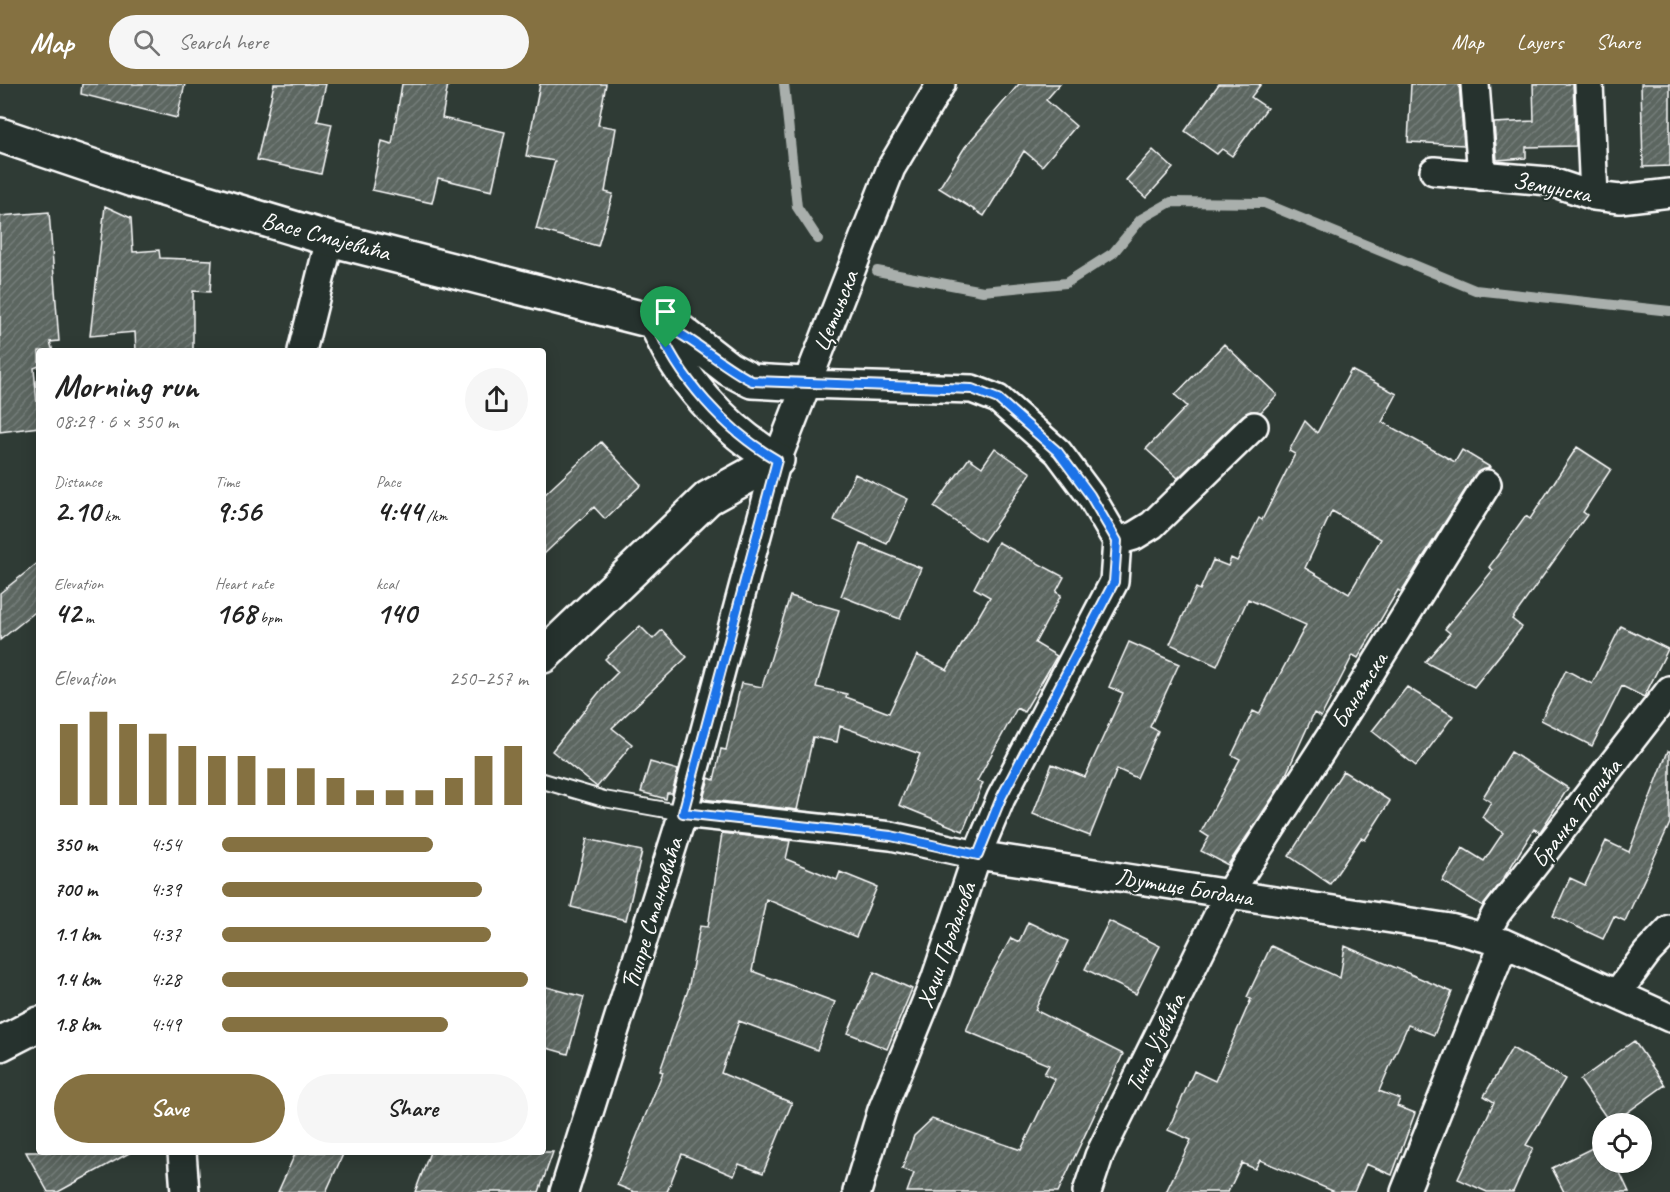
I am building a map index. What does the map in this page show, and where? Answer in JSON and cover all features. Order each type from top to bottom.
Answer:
[{"type":"street","name":"Цетињска","points":[[777,460],[891,168],[941,84]]},
{"type":"street","points":[[1475,84],[1482,176]]},
{"type":"street","points":[[1589,84],[1594,196]]},
{"type":"street","name":"Васе Смајевића","points":[[0,135],[133,180],[330,239],[656,322],[680,331],[729,369],[752,381],[807,384]]},
{"type":"street","name":"Земунска","points":[[1434,171],[1549,181],[1594,196],[1620,199],[1670,193]]},
{"type":"street","points":[[303,348],[330,239]]},
{"type":"street","points":[[656,322],[666,348],[678,366],[734,431],[752,446],[777,460]]},
{"type":"street","points":[[807,384],[972,389],[998,399],[1058,452],[1090,495],[1117,541],[1134,536],[1152,525],[1254,426]]},
{"type":"street","points":[[546,653],[708,498],[777,460]]},
{"type":"street","name":"Ћипре Станковића","points":[[564,1192],[683,813],[777,460]]},
{"type":"street","name":"Банатска","points":[[1228,895],[1341,720],[1486,484]]},
{"type":"street","name":"Хаџи Проданова","points":[[857,1192],[882,1110],[935,980],[978,855],[1001,798],[1114,582],[1117,541]]},
{"type":"street","name":"Бранка Ћопића","points":[[1405,1192],[1494,940],[1496,914],[1670,690]]},
{"type":"street","name":"Љутице Богдана","points":[[683,813],[891,836],[978,855],[1228,895],[1412,921],[1494,940],[1618,992],[1670,1018]]},
{"type":"street","name":"Тина Ујевића","points":[[1087,1192],[1099,1156],[1228,895]]},
{"type":"street","points":[[1618,992],[1647,953],[1670,929]]},
{"type":"street","points":[[0,1044],[36,1026]]},
{"type":"street","points":[[182,1155],[185,1192]]},
{"type":"lane","points":[[546,782],[604,800],[683,813]]},
{"type":"building","points":[[82,84],[185,84],[177,118],[81,94]]},
{"type":"building","points":[[274,84],[326,84],[317,121],[332,124],[321,174],[257,160]]},
{"type":"building","points":[[402,84],[448,84],[442,118],[505,132],[492,191],[438,178],[432,203],[372,190],[382,141],[392,144]]},
{"type":"building","points":[[540,84],[606,84],[598,125],[616,128],[605,192],[613,194],[598,246],[536,229],[555,161],[526,156]]},
{"type":"building","points":[[1019,84],[1060,84],[1046,100],[1076,126],[1042,166],[1024,151],[984,216],[939,188],[965,147]]},
{"type":"building","points":[[1219,84],[1261,84],[1251,97],[1267,108],[1232,156],[1222,149],[1217,154],[1185,131]]},
{"type":"building","points":[[1411,84],[1459,84],[1464,145],[1408,142]]},
{"type":"building","points":[[1533,84],[1573,84],[1576,146],[1526,147],[1526,158],[1497,160],[1494,123],[1534,121]]},
{"type":"building","points":[[1641,84],[1670,84],[1670,166],[1643,167]]},
{"type":"building","points":[[1153,150],[1173,168],[1146,198],[1126,180]]},
{"type":"building","points":[[105,206],[131,218],[133,252],[159,250],[160,258],[212,260],[210,292],[193,291],[193,348],[136,348],[135,332],[90,336]]},
{"type":"building","points":[[49,212],[59,341],[50,342],[52,348],[36,348],[36,367],[34,368],[36,427],[0,432],[0,216]]},
{"type":"building","points":[[1224,344],[1277,395],[1261,412],[1251,411],[1243,415],[1178,478],[1146,449],[1187,406],[1175,395]]},
{"type":"building","points":[[1351,370],[1397,394],[1382,422],[1455,462],[1462,450],[1490,467],[1474,476],[1401,592],[1398,590],[1358,658],[1353,655],[1321,717],[1314,713],[1282,783],[1228,865],[1201,851],[1209,837],[1201,832],[1240,759],[1232,755],[1253,711],[1259,714],[1306,625],[1248,599],[1217,666],[1170,644],[1196,588],[1200,590],[1213,560],[1228,566],[1231,558],[1237,561],[1259,518],[1262,520],[1295,454],[1289,451],[1305,421],[1317,433]],"holes":[[[1332,511],[1381,539],[1349,594],[1305,568]]]},
{"type":"building","points":[[601,442],[641,485],[605,519],[594,507],[546,552],[546,493]]},
{"type":"building","points":[[1577,447],[1611,469],[1583,512],[1587,515],[1512,619],[1522,627],[1474,687],[1425,662],[1450,633],[1445,629],[1493,570],[1489,567],[1526,516],[1530,519]]},
{"type":"building","points":[[995,448],[1031,473],[984,541],[934,507],[969,458],[982,467]]},
{"type":"building","points":[[855,474],[908,499],[887,544],[834,520]]},
{"type":"building","points":[[998,542],[1064,577],[1056,592],[1061,595],[1035,643],[1057,656],[1024,712],[1017,708],[977,781],[983,783],[963,831],[899,805],[920,754],[840,726],[837,742],[813,737],[797,810],[703,799],[709,778],[714,780],[721,749],[726,750],[741,683],[762,687],[790,596],[839,610],[816,687],[847,694],[846,697],[889,713],[917,655],[947,670],[990,597],[974,588]]},
{"type":"building","points":[[861,544],[921,568],[900,619],[841,596]]},
{"type":"building","points":[[36,564],[36,611],[0,640],[0,593]]},
{"type":"building","points":[[640,626],[653,639],[662,630],[687,657],[612,728],[632,744],[597,787],[552,751],[618,672],[605,659]]},
{"type":"building","points":[[1621,626],[1668,649],[1644,697],[1622,686],[1592,746],[1541,720],[1566,670],[1592,684]]},
{"type":"building","points":[[1129,642],[1179,664],[1150,727],[1158,731],[1137,778],[1117,769],[1090,836],[1033,814],[1052,764],[1085,777],[1123,693],[1109,687]]},
{"type":"building","points":[[1407,687],[1453,716],[1416,766],[1372,731]]},
{"type":"building","points":[[1668,751],[1670,751],[1670,823],[1625,921],[1614,916],[1603,939],[1553,916],[1570,878],[1585,885],[1606,841],[1629,852]]},
{"type":"building","points":[[1511,752],[1568,788],[1540,832],[1534,829],[1502,881],[1483,906],[1442,881],[1463,848],[1484,861],[1503,833],[1482,817],[1491,802],[1483,797]]},
{"type":"building","points":[[650,762],[678,770],[672,793],[667,793],[666,799],[641,792]]},
{"type":"building","points":[[1343,771],[1390,801],[1365,840],[1361,838],[1330,884],[1289,856]]},
{"type":"building","points":[[722,833],[790,841],[786,859],[837,880],[840,872],[877,887],[856,937],[766,899],[752,971],[835,1002],[817,1050],[739,1021],[721,1073],[792,1103],[763,1173],[739,1164],[734,1176],[682,1154],[667,1192],[634,1192],[617,1185],[663,1072],[660,1071],[688,990],[700,926],[708,927]]},
{"type":"building","points":[[587,839],[642,851],[626,920],[571,907]]},
{"type":"building","points":[[1109,921],[1160,946],[1136,994],[1085,969]]},
{"type":"building","points":[[1028,922],[1068,941],[1035,1010],[1123,1054],[1058,1192],[907,1192],[914,1173],[902,1169],[914,1136],[932,1119],[1021,1150],[1055,1079],[1044,1074],[1049,1065],[966,1031],[983,989],[1011,938],[1019,942]]},
{"type":"building","points":[[1271,946],[1340,978],[1345,946],[1452,992],[1434,1035],[1408,1025],[1379,1091],[1400,1099],[1397,1106],[1415,1113],[1392,1175],[1366,1164],[1354,1192],[1335,1192],[1260,1160],[1255,1169],[1242,1163],[1228,1192],[1166,1192],[1191,1140],[1168,1130],[1194,1071],[1215,1081],[1251,999],[1247,997]]},
{"type":"building","points":[[874,972],[912,989],[887,1049],[848,1033]]},
{"type":"building","points":[[546,987],[584,997],[568,1054],[546,1048]]},
{"type":"building","points":[[1634,1041],[1665,1085],[1626,1113],[1603,1113],[1580,1080]]},
{"type":"building","points":[[1512,1048],[1565,1079],[1526,1145],[1533,1148],[1513,1192],[1487,1192],[1458,1179],[1494,1102],[1484,1096]]},
{"type":"building","points":[[1592,1148],[1592,1173],[1620,1173],[1629,1192],[1564,1192],[1552,1168]]},
{"type":"building","points":[[26,1152],[36,1152],[36,1155],[126,1155],[58,1192],[48,1192]]},
{"type":"building","points":[[546,1152],[553,1152],[539,1192],[415,1192],[429,1155],[546,1155]]},
{"type":"building","points":[[295,1155],[343,1155],[326,1192],[278,1192]]},
{"type":"waterway","points":[[784,84],[797,207],[818,239]]},
{"type":"waterway","points":[[877,271],[983,291],[1066,283],[1113,253],[1141,219],[1171,202],[1264,203],[1475,290],[1670,311]]},
{"type":"route","points":[[656,322],[680,331],[729,369],[752,381],[972,389],[998,399],[1024,419],[1058,452],[1090,495],[1117,541],[1114,582],[1001,798],[978,855],[891,836],[683,813],[777,460],[752,446],[734,431],[678,366],[666,348],[656,322]]}]
